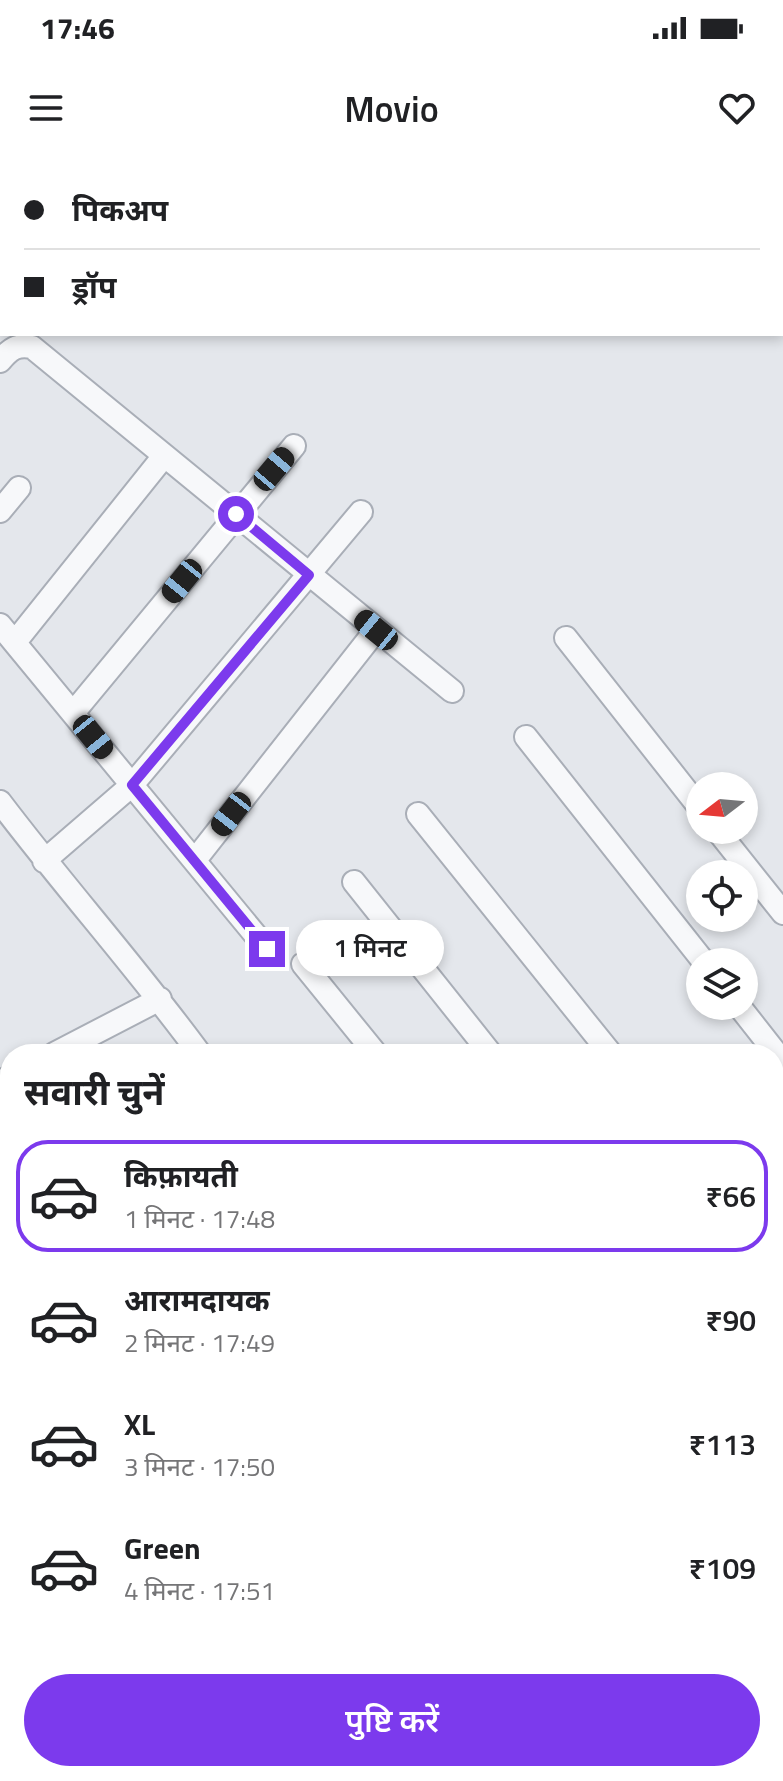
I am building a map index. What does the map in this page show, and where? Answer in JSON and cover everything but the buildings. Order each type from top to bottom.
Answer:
[{"type":"street","points":[[0,361],[8,351],[20,345],[32,347],[452,691]]},
{"type":"street","points":[[73,713],[294,446]]},
{"type":"street","points":[[15,642],[164,456]]},
{"type":"street","points":[[0,511],[19,488]]},
{"type":"street","points":[[44,861],[132,785],[361,512]]},
{"type":"street","points":[[0,625],[267,949]]},
{"type":"street","points":[[195,860],[376,630]]},
{"type":"street","points":[[566,638],[686,790]]},
{"type":"street","points":[[526,737],[693,948]]},
{"type":"street","points":[[0,802],[44,861],[160,999],[193,1044]]},
{"type":"street","points":[[418,814],[603,1044]]},
{"type":"street","points":[[728,844],[783,913]]},
{"type":"street","points":[[354,882],[483,1044]]},
{"type":"street","points":[[303,964],[368,1044]]},
{"type":"street","points":[[73,1044],[160,999]]},
{"type":"street","points":[[750,1020],[769,1044]]},
{"type":"route","points":[[236,514],[309,575],[132,785],[267,949]]}]
